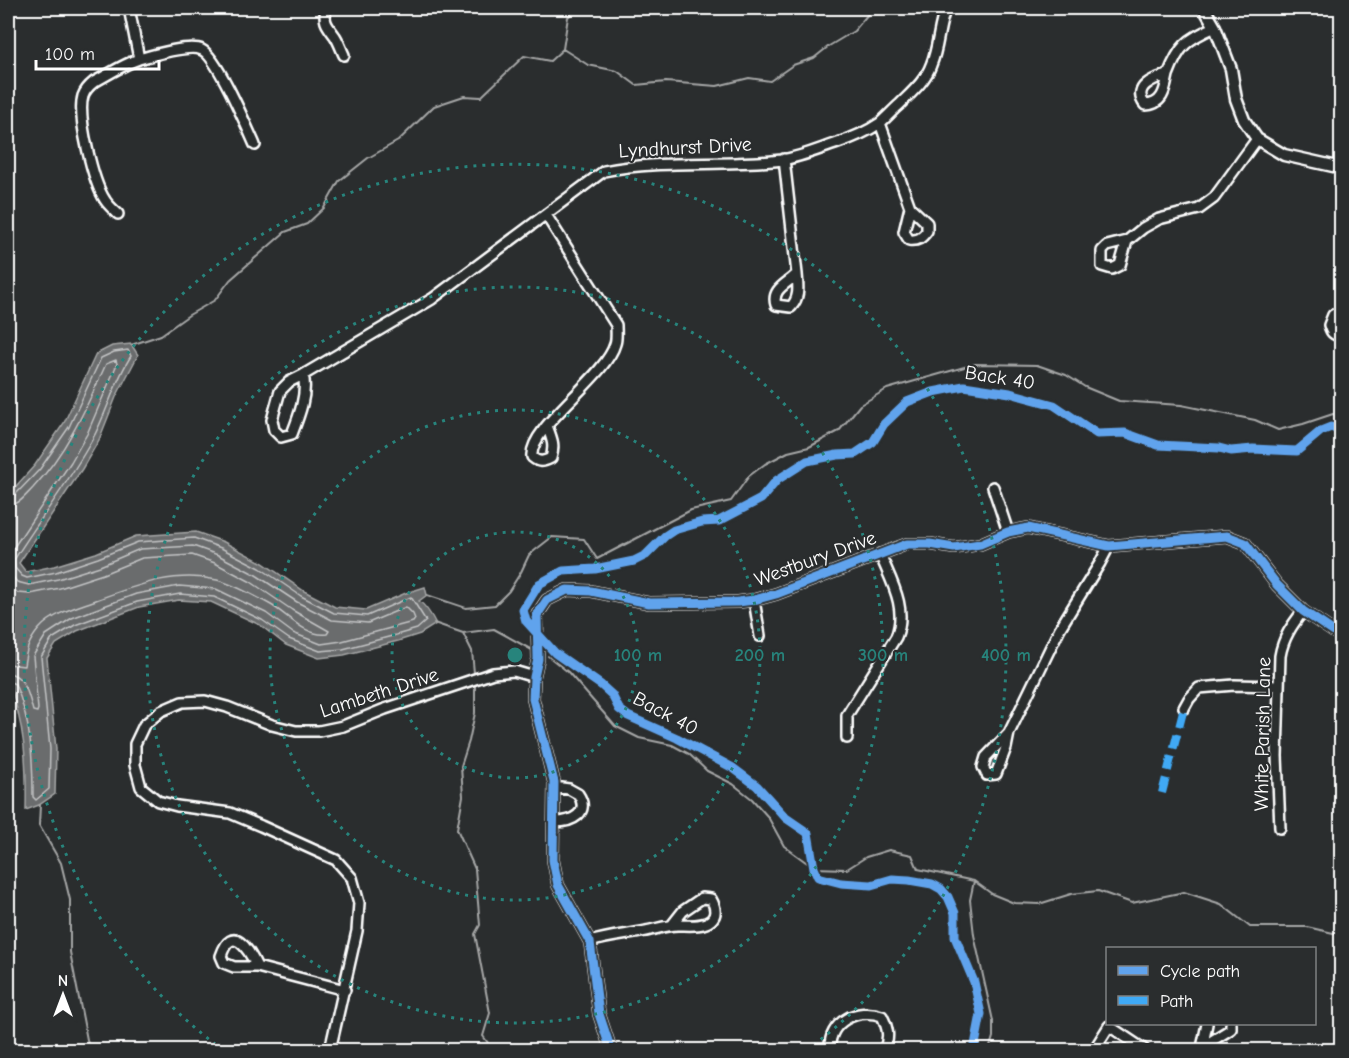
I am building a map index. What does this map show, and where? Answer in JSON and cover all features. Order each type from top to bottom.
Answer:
[{"type":"street","points":[[129,8],[139,59]]},
{"type":"street","points":[[326,8],[324,18],[326,24],[337,38],[344,55]]},
{"type":"street","name":"Lyndhurst Drive","points":[[303,375],[306,385],[297,421],[292,434],[281,436],[274,430],[272,420],[280,391],[289,382],[432,299],[604,171],[628,166],[732,164],[784,159],[849,139],[880,123],[920,83],[931,66],[939,22],[946,8]]},
{"type":"street","points":[[1204,8],[1215,27],[1231,69],[1236,99],[1244,120],[1257,139],[1284,155],[1341,168]]},
{"type":"street","points":[[1168,75],[1176,54],[1186,42],[1215,27]]},
{"type":"street","points":[[118,214],[105,200],[92,166],[85,136],[82,103],[88,87],[94,82],[139,59],[193,47],[205,51],[210,56],[244,118],[255,145]]},
{"type":"street","points":[[880,123],[910,207]]},
{"type":"street","points":[[1127,241],[1159,219],[1199,209],[1214,198],[1257,139]]},
{"type":"street","points":[[784,159],[797,274]]},
{"type":"street","points":[[546,215],[616,325],[616,344],[605,363],[548,426]]},
{"type":"street","points":[[1341,310],[1333,315],[1329,325],[1331,332],[1336,336],[1341,336]]},
{"type":"street","points":[[993,488],[1008,532]]},
{"type":"street","name":"Westbury Drive","points":[[611,1050],[599,1014],[590,942],[558,885],[553,860],[554,787],[533,699],[538,659],[537,615],[547,600],[567,590],[591,591],[649,603],[754,600],[776,594],[907,544],[930,544],[954,548],[980,544],[1008,532],[1028,528],[1108,546],[1227,536],[1245,543],[1277,585],[1303,611],[1334,632],[1341,633]]},
{"type":"street","points":[[1009,733],[1060,628],[1108,546]]},
{"type":"street","points":[[847,738],[847,715],[896,637],[901,625],[902,614],[899,600],[880,554]]},
{"type":"street","points":[[754,600],[760,636]]},
{"type":"street","name":"White Parish Lane","points":[[1280,828],[1278,686],[1282,644],[1287,632],[1303,611]]},
{"type":"street","name":"Lambeth Drive","points":[[330,1050],[357,931],[359,903],[352,878],[336,860],[230,813],[177,806],[158,801],[141,787],[135,765],[135,744],[144,725],[161,711],[182,702],[205,701],[272,725],[296,731],[319,731],[343,726],[385,709],[493,673],[514,671],[534,677]]},
{"type":"street","points":[[1184,708],[1199,688],[1234,685],[1278,686]]},
{"type":"street","points":[[554,787],[569,789],[578,794],[583,806],[582,812],[573,820],[555,822]]},
{"type":"street","points":[[590,942],[611,935],[648,931],[672,925],[703,924],[711,921],[715,914],[715,906],[711,899],[702,898],[683,911],[672,925]]},
{"type":"street","points":[[257,966],[345,990]]},
{"type":"street","points":[[830,1050],[829,1039],[837,1026],[857,1013],[870,1011],[882,1016],[888,1028],[887,1044],[884,1050]]},
{"type":"street","points":[[1202,1049],[1207,1025]]},
{"type":"street","points":[[1202,1049],[1223,1036],[1231,1029],[1231,1025]]},
{"type":"street","points":[[1094,1050],[1109,1026],[1128,1046],[1145,1050]]},
{"type":"water","points":[[131,344],[138,355],[116,397],[99,440],[19,563],[26,572],[96,553],[136,536],[196,532],[224,542],[263,563],[304,591],[335,607],[366,610],[425,587],[427,595],[419,601],[436,624],[420,634],[398,641],[344,655],[319,658],[286,645],[260,625],[211,602],[179,600],[139,607],[77,631],[56,644],[47,658],[56,749],[55,794],[39,805],[26,810],[24,744],[8,680],[8,495],[35,465],[64,423],[96,354],[112,346]]},
{"type":"waterway","points":[[131,345],[161,335],[215,300],[230,280],[285,232],[307,224],[324,208],[339,181],[368,158],[398,141],[434,106],[464,96],[481,97],[524,56],[550,61],[563,49],[568,17],[576,8]]},
{"type":"waterway","points":[[563,49],[588,65],[617,71],[636,85],[666,82],[717,86],[749,78],[770,81],[793,65],[814,58],[854,31],[873,8]]},
{"type":"waterway","points":[[427,595],[466,608],[495,605],[509,591],[529,555],[552,537],[584,539],[597,559],[691,510],[731,501],[749,476],[765,464],[788,452],[809,447],[839,431],[860,405],[887,389],[975,364],[1037,365],[1066,375],[1085,387],[1119,401],[1181,405],[1255,420],[1278,430],[1333,414],[1342,416]]},
{"type":"waterway","points":[[434,623],[463,633],[494,629],[532,650]]},
{"type":"waterway","points":[[463,633],[472,651],[474,673]]},
{"type":"waterway","points":[[548,656],[568,672],[615,726],[639,738],[672,745],[689,754],[707,771],[733,784],[752,799],[768,817],[784,846],[814,868],[847,869],[866,857],[889,850],[912,855],[918,869],[974,881],[992,894],[1014,903],[1039,904],[1071,894],[1098,891],[1132,903],[1184,892],[1221,904],[1250,927],[1307,927],[1342,935]]},
{"type":"waterway","points":[[475,686],[475,713],[461,766],[463,796],[457,829],[475,869],[480,925],[475,934],[490,1013],[483,1036],[493,1050]]},
{"type":"waterway","points":[[40,805],[39,825],[61,863],[70,900],[70,952],[89,1050]]},
{"type":"waterway","points":[[974,881],[970,900],[974,935],[993,1021],[993,1037],[989,1050]]},
{"type":"marked path","points":[[1162,793],[1184,708]]},
{"type":"cycle path","name":"Back 40","points":[[974,1050],[981,1014],[974,982],[955,937],[955,913],[948,897],[941,889],[932,884],[909,880],[892,879],[871,885],[841,883],[818,877],[814,868],[808,833],[786,818],[757,786],[733,768],[677,738],[628,716],[619,709],[612,695],[601,685],[555,653],[526,621],[523,610],[539,584],[563,571],[595,569],[634,561],[646,555],[674,530],[702,522],[719,521],[761,499],[777,480],[807,461],[855,454],[873,442],[884,424],[907,402],[933,392],[964,386],[1010,393],[1054,405],[1097,434],[1125,433],[1158,445],[1219,448],[1231,451],[1253,449],[1297,451],[1321,431],[1331,427],[1342,432]]},
{"type":"cycle path","points":[[611,1050],[599,1014],[590,942],[558,885],[553,860],[554,782],[533,699],[538,659],[537,615],[547,600],[567,590],[591,591],[649,603],[754,600],[776,594],[907,544],[930,544],[954,548],[980,544],[1008,532],[1028,528],[1109,546],[1227,536],[1245,543],[1277,585],[1303,611],[1334,632],[1342,633]]}]
